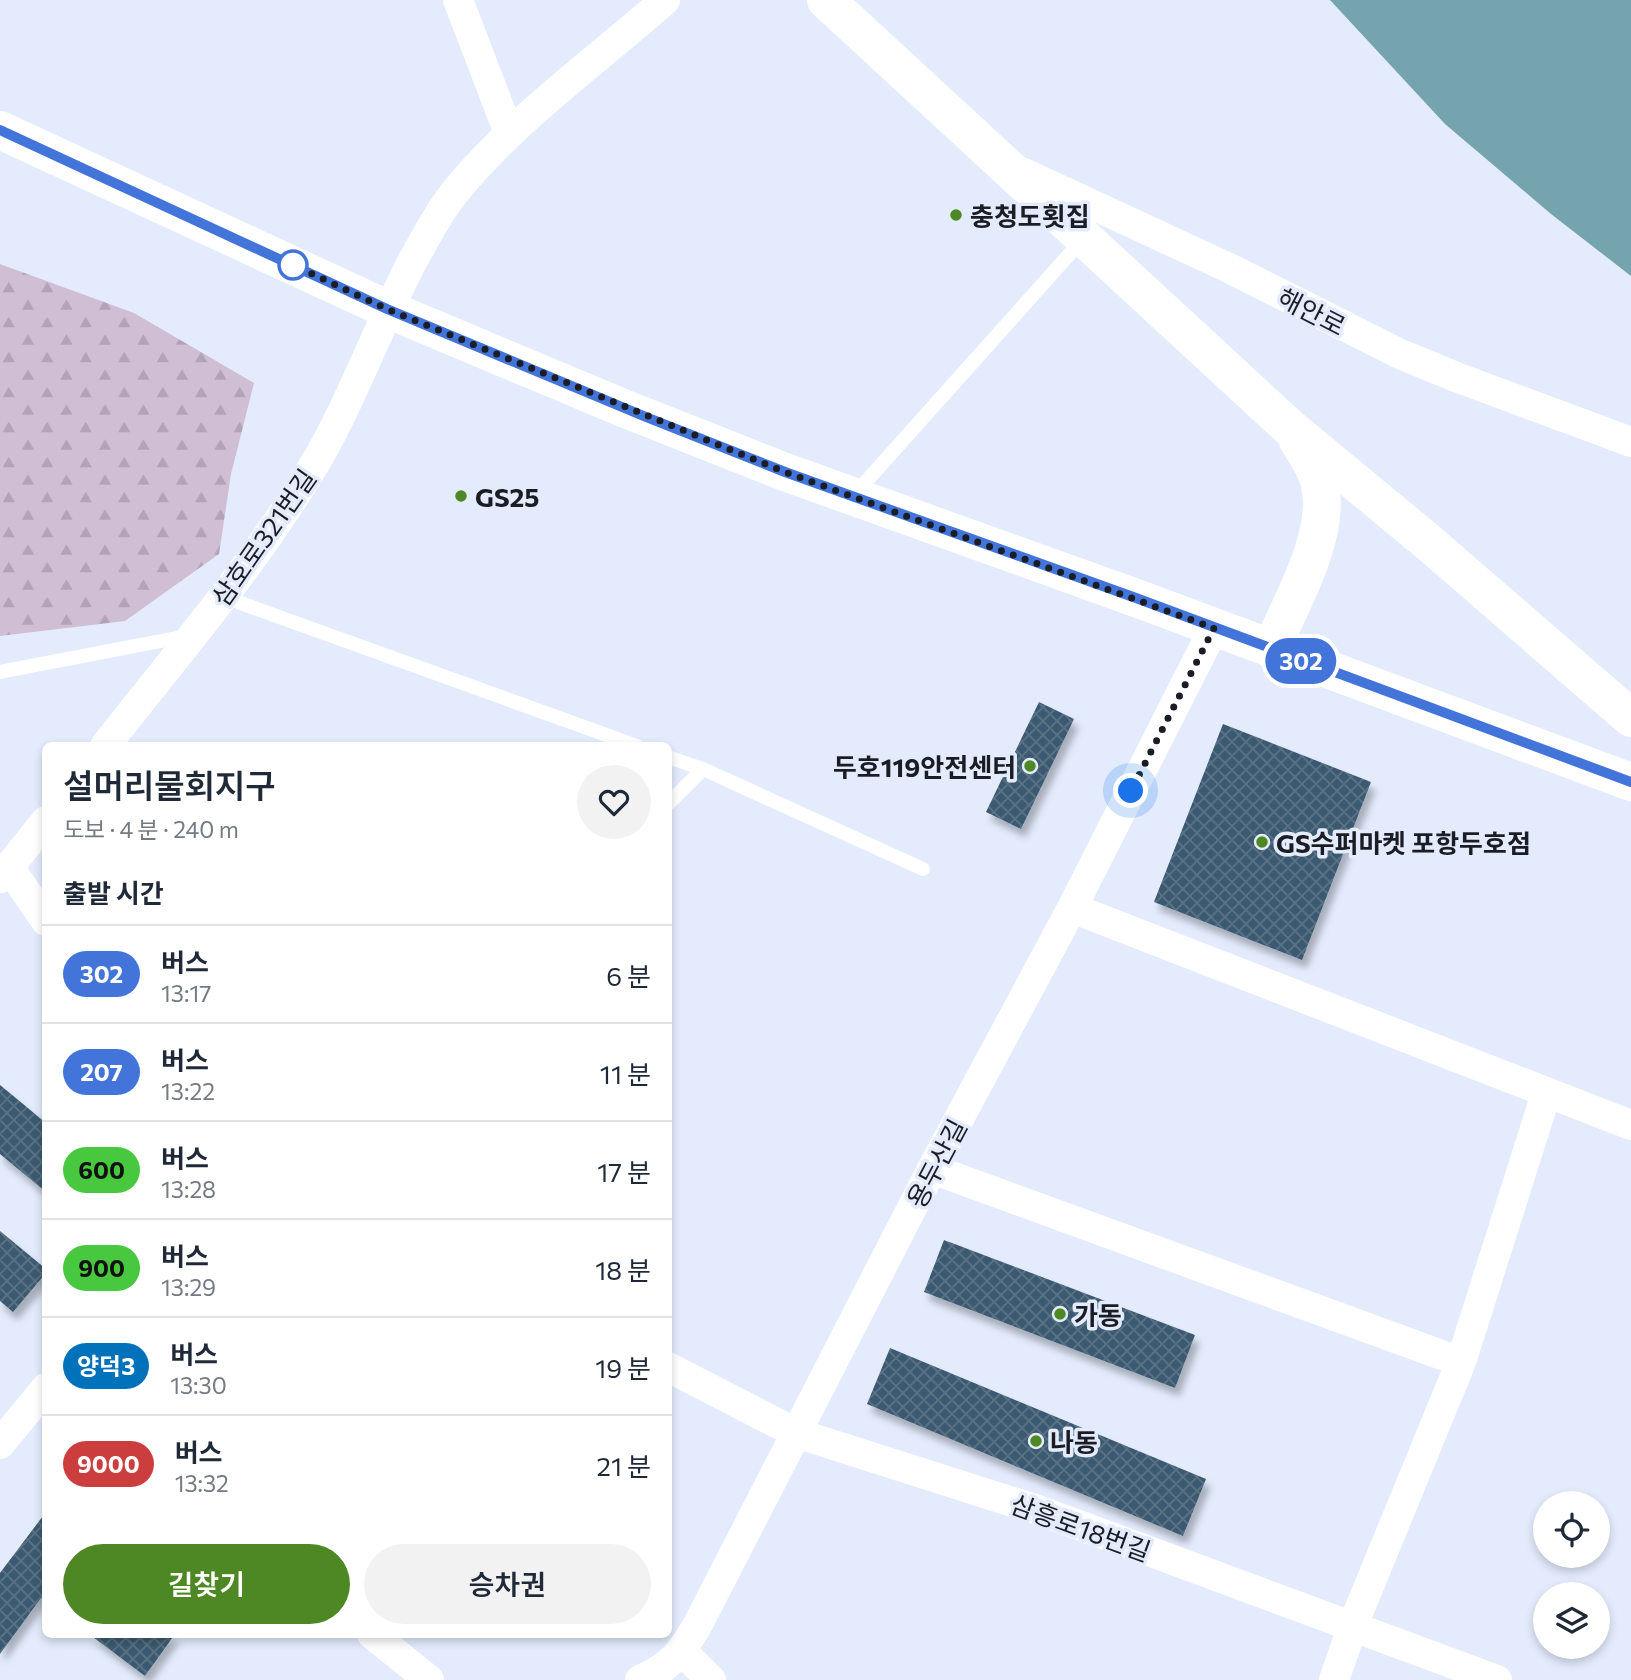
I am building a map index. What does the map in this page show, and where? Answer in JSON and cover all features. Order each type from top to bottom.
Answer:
[{"type":"main road","name":"해안로","points":[[825,0],[1290,428]]},
{"type":"main road","points":[[0,131],[387,309],[636,413],[785,472],[1631,782]]},
{"type":"main road","points":[[1270,649],[1309,562],[1323,506],[1316,473],[1290,428]]},
{"type":"main road","points":[[1290,428],[1429,542],[1631,718]]},
{"type":"street","points":[[458,0],[509,134]]},
{"type":"street","name":"삼호로321번길","points":[[108,742],[224,597],[314,466],[387,309],[431,226],[450,199],[478,165],[509,134],[665,0]]},
{"type":"street","name":"해안로","points":[[1002,162],[1227,267],[1400,354],[1631,442]]},
{"type":"street","name":"용두산길","points":[[640,1680],[669,1665],[682,1651],[932,1169],[1072,908],[1214,628]]},
{"type":"street","points":[[42,826],[4,873],[42,916]]},
{"type":"street","points":[[1072,908],[1631,1125]]},
{"type":"street","points":[[1334,1680],[1353,1625],[1461,1362],[1546,1094]]},
{"type":"street","points":[[932,1169],[1461,1362]]},
{"type":"street","name":"삼흥로18번길","points":[[672,1369],[796,1433],[1038,1510],[1497,1680]]},
{"type":"street","points":[[0,1444],[42,1393]]},
{"type":"street","points":[[377,1638],[429,1680]]},
{"type":"street","points":[[682,1651],[711,1680]]},
{"type":"lane","points":[[853,496],[1084,238]]},
{"type":"lane","points":[[224,597],[625,742]]},
{"type":"lane","points":[[0,672],[192,635]]},
{"type":"lane","points":[[672,758],[703,769],[923,869]]},
{"type":"lane","points":[[672,800],[703,769]]},
{"type":"green space","points":[[0,264],[134,313],[254,383],[231,474],[219,554],[125,621],[0,636]]},
{"type":"shaded area","points":[[1330,0],[1631,0],[1631,276],[1551,214],[1445,124]]},
{"type":"building","name":"두호119안전센터","points":[[1039,702],[1074,719],[1021,829],[986,812]]},
{"type":"building","name":"GS수퍼마켓 포항두호점","points":[[1223,724],[1371,782],[1302,960],[1154,902]]},
{"type":"building","points":[[0,1085],[42,1120],[42,1189],[0,1154]]},
{"type":"building","points":[[0,1231],[42,1266],[42,1278],[13,1312],[0,1301]]},
{"type":"building","name":"가동","points":[[944,1240],[1195,1335],[1175,1388],[924,1292]]},
{"type":"building","name":"나동","points":[[890,1348],[1206,1479],[1183,1536],[867,1404]]},
{"type":"building","points":[[42,1517],[42,1599],[0,1654],[0,1573]]},
{"type":"building","points":[[94,1638],[172,1638],[145,1676]]},
{"type":"bus line","name":"302","points":[[0,130],[387,309],[646,417],[785,472],[1136,598],[1631,782]]},
{"type":"place","name":"충청도횟집","points":[[956,215]]},
{"type":"place","name":"GS25","points":[[461,496]]},
{"type":"place","name":"두호119안전센터","points":[[1030,766]]},
{"type":"place","name":"GS수퍼마켓 포항두호점","points":[[1262,842]]},
{"type":"place","name":"가동","points":[[1060,1314]]},
{"type":"place","name":"나동","points":[[1036,1441]]},
{"type":"route","points":[[293,265],[291,264],[387,309],[623,408],[785,472],[1214,628],[1131,791]]}]
